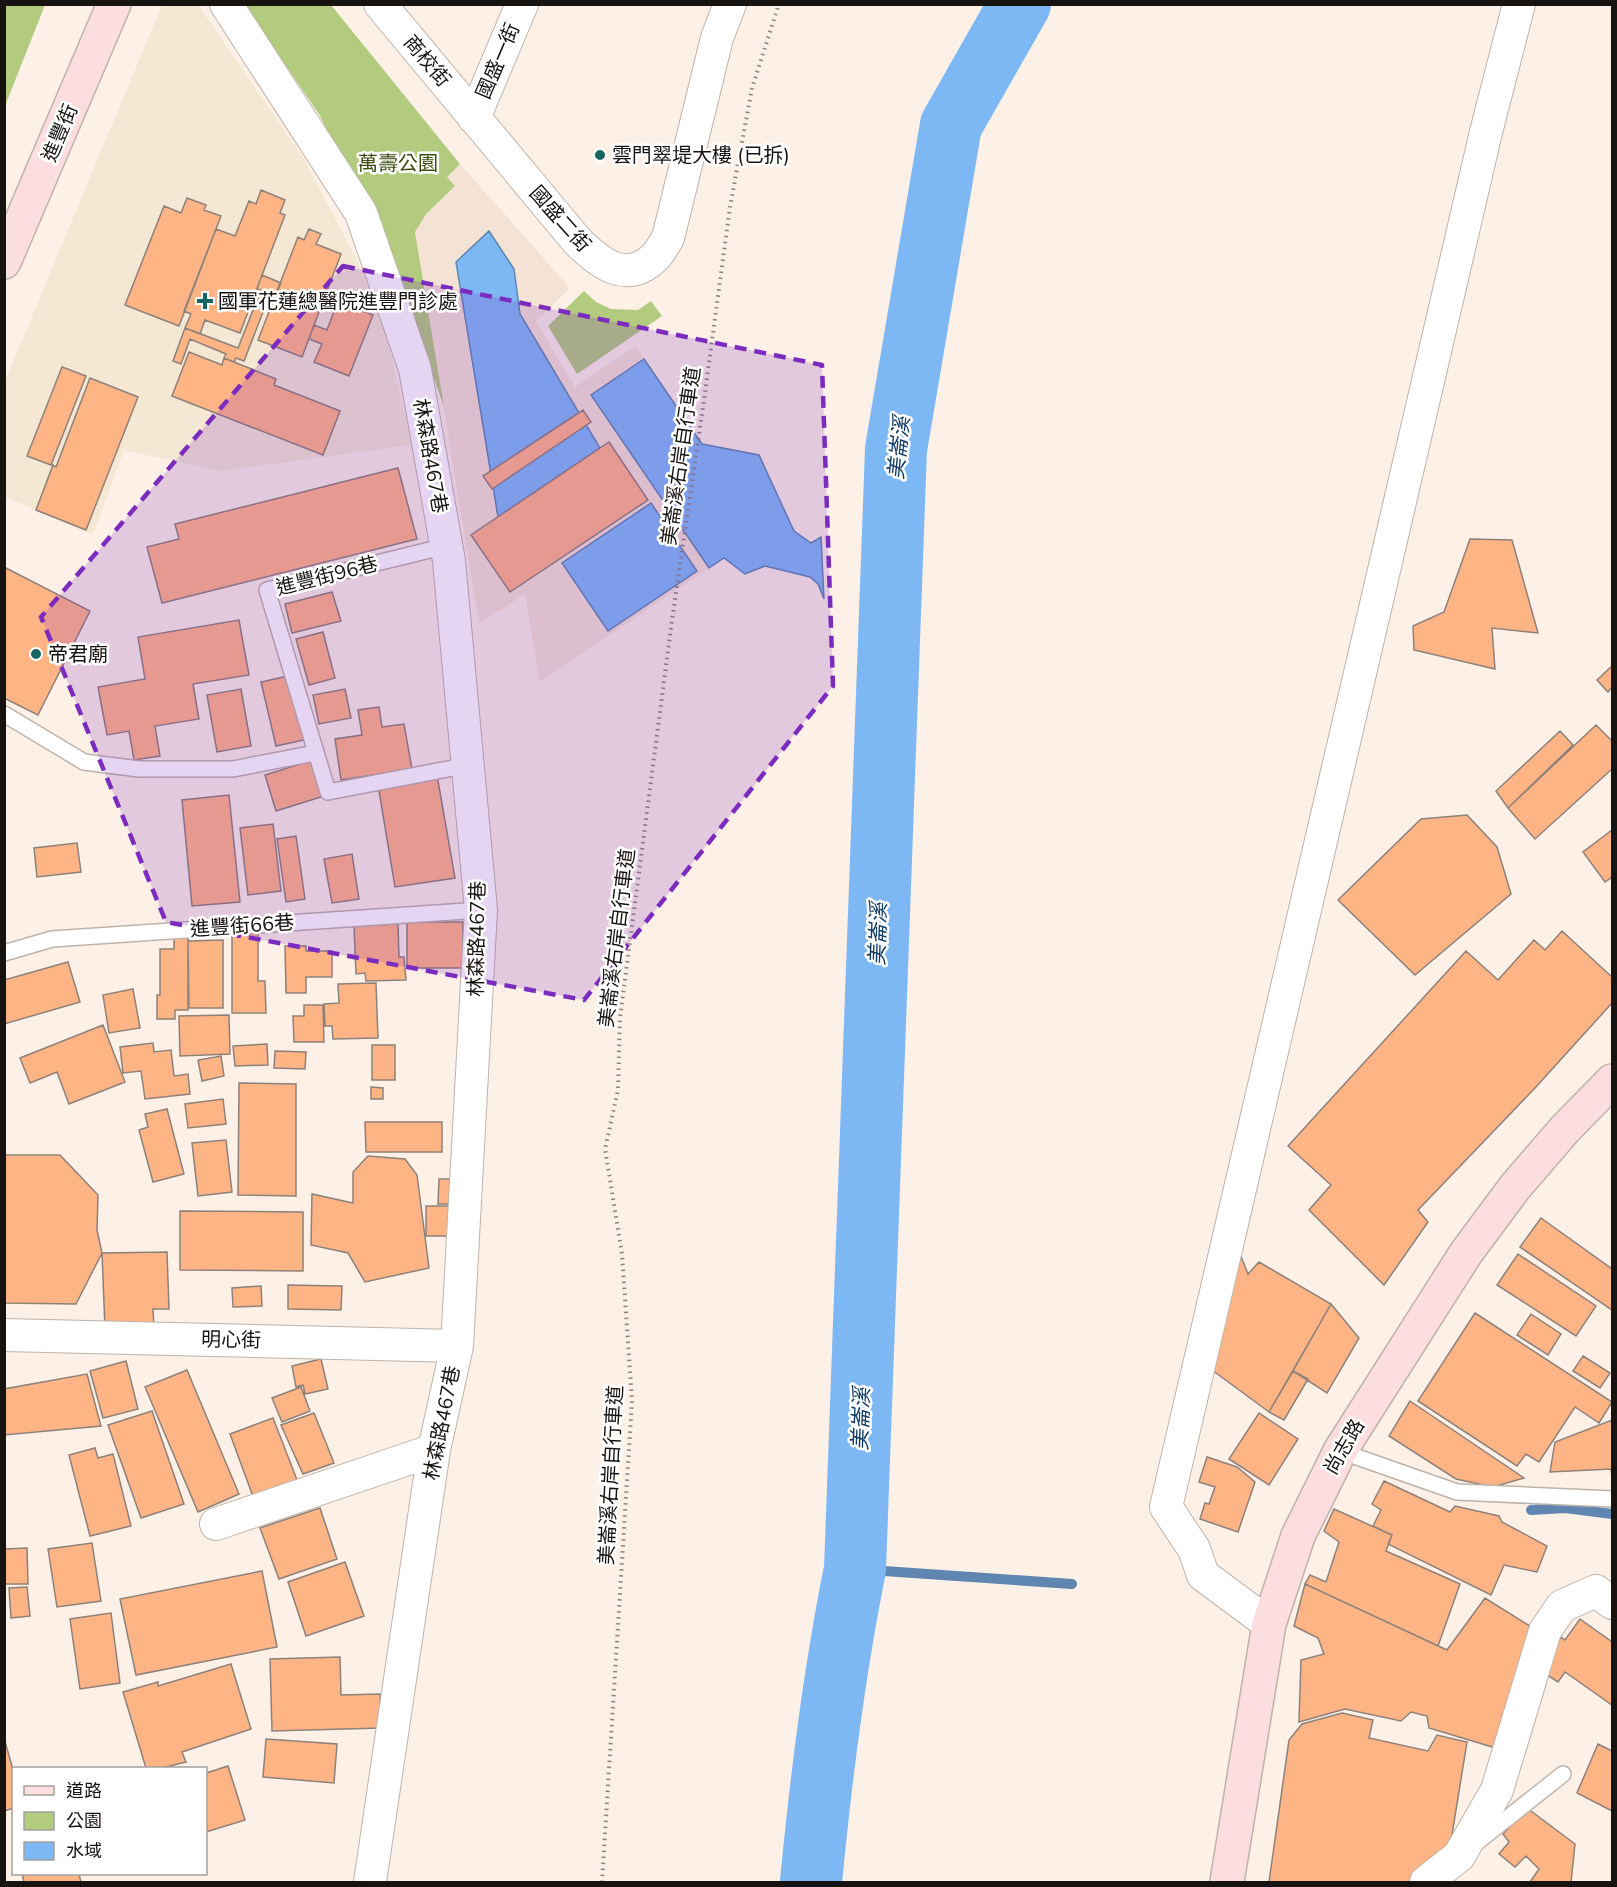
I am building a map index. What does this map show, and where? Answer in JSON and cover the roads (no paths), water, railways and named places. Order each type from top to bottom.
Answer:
[{"type":"street","name":"進豐街","points":[[4,262],[114,4]]},
{"type":"street","name":"林森路467巷","points":[[226,4],[361,213],[415,369],[446,546],[469,765],[481,910],[457,1346],[434,1450],[370,1882]]},
{"type":"street","name":"商校街","points":[[380,4],[474,118]]},
{"type":"street","name":"國盛一街","points":[[474,118],[522,4]]},
{"type":"street","name":"國盛二街","points":[[474,118],[578,242],[599,261],[617,269],[636,270],[655,257],[668,238],[717,38],[730,4]]},
{"type":"street","points":[[1269,1624],[1203,1575],[1194,1549],[1166,1507],[1486,132],[1520,4]]},
{"type":"street","name":"尚志路","points":[[1227,1882],[1269,1624],[1298,1536],[1340,1451],[1466,1253],[1522,1179],[1564,1129],[1612,1081]]},
{"type":"street","name":"明心街","points":[[4,1335],[457,1346]]},
{"type":"street","points":[[216,1524],[434,1450]]},
{"type":"street","points":[[1426,1882],[1460,1856],[1497,1790],[1545,1631],[1562,1606],[1596,1592],[1612,1603]]},
{"type":"lane","name":"進豐街96巷","points":[[446,546],[267,590],[328,792],[469,765]]},
{"type":"lane","points":[[4,714],[84,762],[128,767],[233,769],[315,753]]},
{"type":"lane","name":"進豐街66巷","points":[[4,954],[52,939],[481,910]]},
{"type":"lane","points":[[1340,1451],[1457,1492],[1612,1499]]},
{"type":"lane","points":[[1460,1856],[1563,1774]]},
{"type":"water","points":[[489,231],[514,269],[520,314],[600,448],[498,517],[456,262]]},
{"type":"water","points":[[644,359],[702,444],[759,455],[794,531],[811,543],[821,537],[824,599],[818,584],[810,577],[765,566],[745,574],[724,558],[709,568],[591,395]]},
{"type":"water","points":[[651,503],[697,571],[608,631],[562,563]]},
{"type":"waterway","name":"美崙溪","points":[[811,1882],[829,1725],[855,1569],[896,449],[951,125],[1020,4]]},
{"type":"waterway","points":[[1531,1510],[1565,1508],[1612,1514]]},
{"type":"waterway","points":[[855,1569],[1072,1584]]},
{"type":"place","name":"雲門翠堤大樓 (已拆)","points":[[600,155]]},
{"type":"place","name":"國軍花蓮總醫院進豐門診處","points":[[205,301]]},
{"type":"place","name":"帝君廟","points":[[36,654]]},
{"type":"park label","name":"萬壽公園","points":[[398,163]]}]
